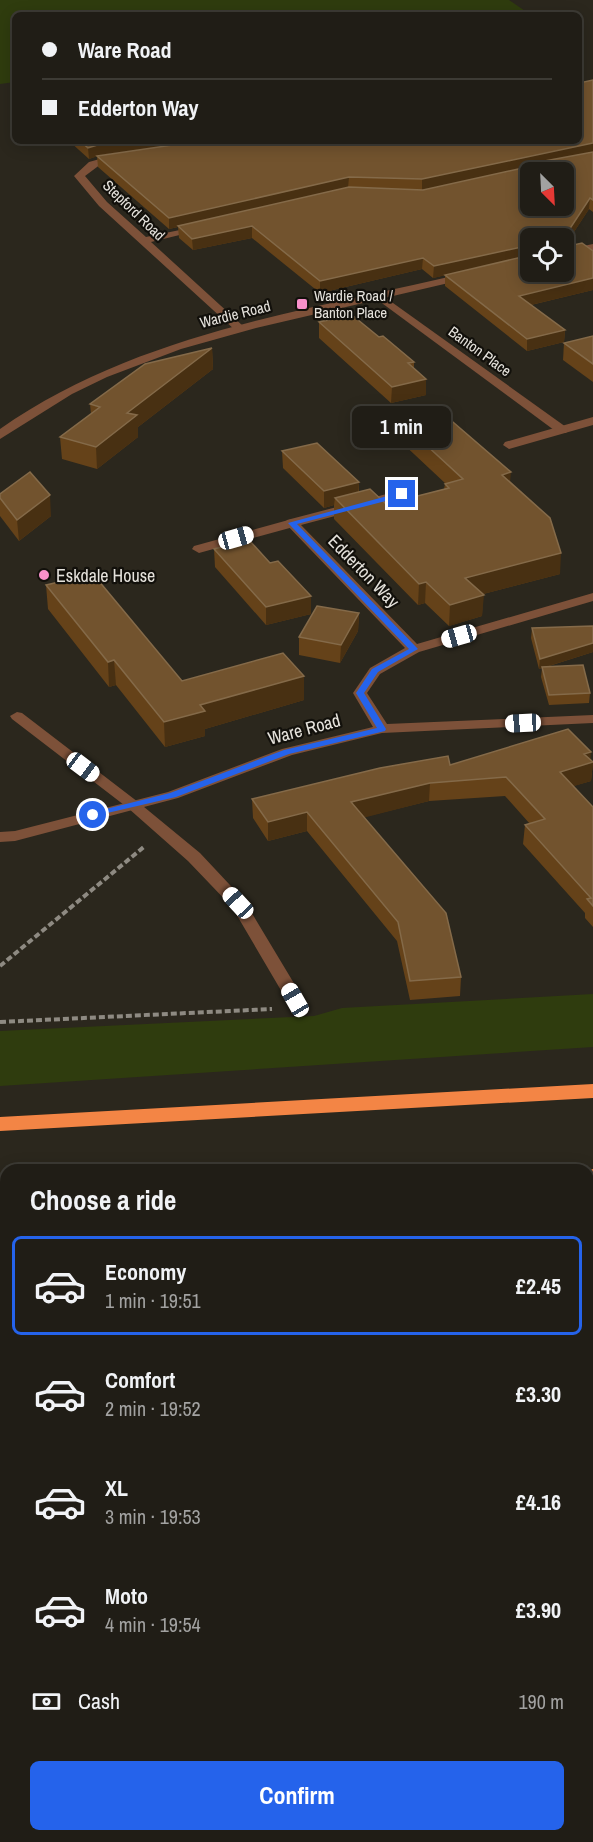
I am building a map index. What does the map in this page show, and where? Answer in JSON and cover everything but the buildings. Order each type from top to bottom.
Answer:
[{"type":"highway","points":[[0,1124],[593,1091]]},
{"type":"street","name":"Stepford Road","points":[[127,156],[105,159],[87,165],[79,176],[103,204],[239,328]]},
{"type":"street","points":[[143,241],[210,224]]},
{"type":"street","points":[[574,251],[593,247]]},
{"type":"street","name":"Wardie Road","points":[[0,435],[36,408],[108,371],[180,344],[239,328],[480,273]]},
{"type":"street","name":"Banton Place","points":[[379,296],[562,430]]},
{"type":"street","points":[[509,445],[593,421]]},
{"type":"street","name":"Edderton Way","points":[[402,494],[292,523],[414,649]]},
{"type":"street","points":[[199,549],[292,523]]},
{"type":"street","points":[[382,729],[360,693],[375,671],[414,649],[593,597]]},
{"type":"street","points":[[17,716],[133,805],[194,857],[238,903],[295,1000]]},
{"type":"street","name":"Ware Road","points":[[0,837],[15,836],[173,795],[287,752],[382,729],[593,719]]},
{"type":"path","points":[[0,966],[163,831]]},
{"type":"path","points":[[0,1022],[296,1008],[295,1000]]},
{"type":"green space","points":[[0,0],[509,0],[527,12],[12,12],[12,82],[0,84]]},
{"type":"green space","points":[[593,994],[593,1047],[0,1086],[0,1031],[314,1016],[342,1008]]},
{"type":"place","name":"Wardie Road / Banton Place","points":[[302,304]]},
{"type":"place","name":"Eskdale House","points":[[44,575]]},
{"type":"route","points":[[93,815],[173,795],[287,752],[382,729],[360,693],[375,671],[414,649],[292,523],[402,494]]}]
